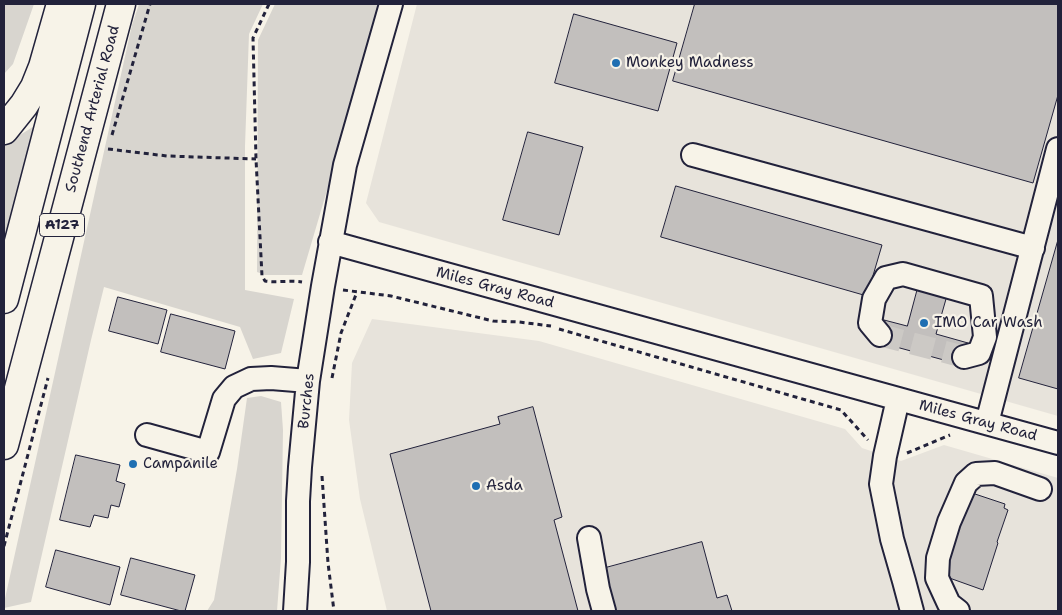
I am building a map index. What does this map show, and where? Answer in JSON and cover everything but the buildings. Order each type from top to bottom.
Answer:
[{"type":"highway","points":[[4,130],[36,87],[61,4]]},
{"type":"highway","name":"A127","points":[[4,299],[81,4]]},
{"type":"highway","name":"Southend Arterial Road","points":[[4,445],[121,4]]},
{"type":"street","points":[[330,242],[345,165],[390,4]]},
{"type":"street","points":[[987,424],[1058,149]]},
{"type":"street","points":[[693,155],[1033,248]]},
{"type":"street","name":"Burches","points":[[295,611],[298,562],[298,501],[308,381],[330,242]]},
{"type":"street","name":"Miles Gray Road","points":[[330,242],[1058,443]]},
{"type":"street","points":[[880,335],[870,323],[874,299],[886,278],[903,274],[981,296],[985,337],[979,353],[964,357]]},
{"type":"street","points":[[985,337],[1008,344]]},
{"type":"street","points":[[147,435],[208,452],[224,399],[234,387],[252,378],[308,381]]},
{"type":"street","name":"Miles Gray Road","points":[[898,399],[881,484],[892,539],[912,611]]},
{"type":"street","points":[[958,611],[949,604],[937,578],[938,558],[966,482],[976,474],[996,473],[1040,489]]},
{"type":"street","points":[[589,538],[598,590],[604,611]]},
{"type":"street","points":[[287,611],[298,562]]},
{"type":"street","name":"Burches","points":[[298,562],[309,611]]},
{"type":"path","points":[[150,4],[108,149],[167,156],[256,159]]},
{"type":"path","points":[[268,4],[253,38],[256,159],[262,276],[265,281],[293,280],[357,292],[391,296],[493,321],[550,326],[841,410],[873,446],[904,454],[951,435]]},
{"type":"path","points":[[330,384],[341,333],[357,292]]},
{"type":"path","points":[[4,546],[49,376]]},
{"type":"path","points":[[323,470],[328,563],[334,611]]},
{"type":"shaded area","points":[[4,4],[34,4],[13,64],[4,74]]},
{"type":"shaded area","points":[[139,4],[263,4],[249,34],[245,146],[245,290],[294,299],[281,353],[253,359],[240,327],[104,287],[31,602],[4,608],[132,25]]},
{"type":"shaded area","points":[[275,4],[382,4],[302,275],[265,275],[257,272],[258,40]]},
{"type":"shaded area","points":[[417,4],[1058,4],[1058,416],[379,222],[366,203]]},
{"type":"shaded area","points":[[52,115],[4,262],[4,145]]},
{"type":"shaded area","points":[[372,319],[539,341],[845,429],[862,448],[901,461],[944,445],[1058,478],[1058,611],[387,611],[360,499],[349,420],[352,363]]},
{"type":"shaded area","points":[[261,396],[281,402],[283,430],[281,558],[277,611],[207,611],[214,600],[237,469],[247,398]]},
{"type":"tunnel","points":[[880,335],[964,357]]},
{"type":"place","name":"Monkey Madness","points":[[616,63]]},
{"type":"place","name":"IMO Car Wash","points":[[924,323]]},
{"type":"place","name":"Campanile","points":[[133,464]]},
{"type":"place","name":"Asda","points":[[476,486]]}]
